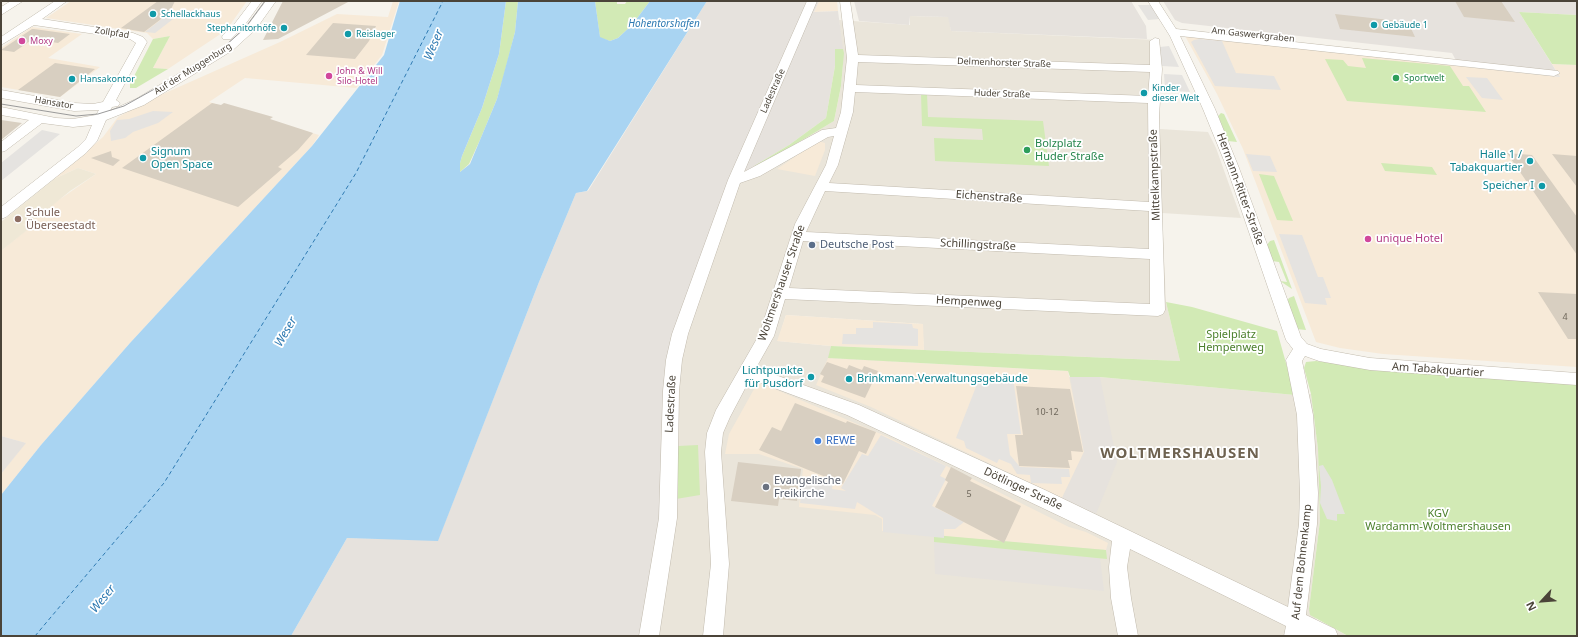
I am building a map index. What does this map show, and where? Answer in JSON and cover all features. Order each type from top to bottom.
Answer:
[{"type":"street","points":[[1,12],[18,1]]},
{"type":"street","points":[[1,42],[62,1]]},
{"type":"street","name":"Auf der Muggenburg","points":[[107,105],[145,89],[210,50],[240,24],[257,1]]},
{"type":"street","name":"Auf der Muggenburg","points":[[100,119],[140,102],[219,54],[252,27],[271,1]]},
{"type":"street","name":"Ladestraße","points":[[649,636],[668,518],[671,391],[674,360],[680,334],[734,180],[812,1]]},
{"type":"street","name":"Woltmershauser Straße","points":[[713,636],[720,564],[713,448],[715,433],[722,415],[745,371],[766,336],[798,236],[808,211],[822,187],[832,165],[841,132],[850,88],[853,58],[845,1]]},
{"type":"street","name":"Hermann-Ritter-Straße","points":[[1153,1],[1171,29],[1193,72],[1215,122],[1233,168],[1294,340],[1302,348]]},
{"type":"street","name":"Zollpfad","points":[[32,21],[139,38],[142,42],[141,46],[107,105]]},
{"type":"street","name":"Am Gaswerkgraben","points":[[1171,29],[1468,61],[1554,73]]},
{"type":"street","name":"Mittelkampstraße","points":[[1155,41],[1156,69],[1154,100],[1158,310]]},
{"type":"street","name":"Delmenhorster Straße","points":[[853,58],[1156,69]]},
{"type":"street","name":"Huder Straße","points":[[850,88],[1154,100]]},
{"type":"street","name":"Hansator","points":[[1,94],[74,107],[93,108],[107,105]]},
{"type":"street","points":[[1,214],[82,150],[92,139],[107,105]]},
{"type":"street","name":"Hansator","points":[[1,111],[39,119],[73,123],[100,119]]},
{"type":"street","points":[[1,148],[39,119]]},
{"type":"street","points":[[734,180],[755,173],[826,133],[841,132]]},
{"type":"street","name":"Eichenstraße","points":[[822,187],[1156,207]]},
{"type":"street","name":"Schillingstraße","points":[[798,236],[1157,254]]},
{"type":"street","name":"Hempenweg","points":[[780,293],[1158,310]]},
{"type":"street","name":"Am Tabakquartier","points":[[1302,348],[1318,355],[1370,364],[1577,379]]},
{"type":"street","name":"Auf dem Bohnenkamp","points":[[1295,628],[1308,524],[1309,493],[1305,415],[1294,360],[1302,348]]},
{"type":"street","name":"Dötlinger Straße","points":[[745,371],[807,392],[853,410],[1122,537],[1295,628],[1328,636]]},
{"type":"street","points":[[1122,537],[1118,567],[1121,598],[1128,636]]},
{"type":"shaded area","points":[[71,1],[247,1],[230,25],[219,35],[168,69],[153,68],[170,36],[153,39],[147,33],[46,18]]},
{"type":"shaded area","points":[[393,1],[399,1],[382,55],[356,88],[245,78],[209,102],[319,135],[312,146],[130,343],[41,445],[1,495],[1,474],[25,443],[1,436],[1,251],[30,227],[23,225],[96,174],[78,168],[54,179],[103,137],[118,117],[154,98],[280,42],[337,14],[388,17]]},
{"type":"shaded area","points":[[707,1],[819,1],[814,12],[838,11],[843,49],[835,49],[835,66],[826,118],[789,145],[739,175],[681,334],[651,636],[291,636],[347,538],[438,540],[539,282],[576,193],[588,191]]},
{"type":"shaded area","points":[[819,1],[837,1],[838,11],[814,12]]},
{"type":"shaded area","points":[[854,1],[1131,1],[1146,26],[1147,39],[951,31],[948,17],[910,16],[909,25],[859,21]]},
{"type":"shaded area","points":[[1163,1],[1577,1],[1577,15],[1519,12],[1560,77],[1459,66],[1452,53],[1182,23],[1175,20]]},
{"type":"shaded area","points":[[1138,5],[1151,5],[1160,19],[1148,20]]},
{"type":"shaded area","points":[[167,15],[177,16],[155,33],[145,32]]},
{"type":"shaded area","points":[[910,16],[949,17],[951,31],[1158,40],[1160,129],[1208,132],[1216,148],[1241,218],[1162,213],[1166,302],[1180,361],[924,350],[922,324],[786,315],[778,341],[831,346],[829,358],[888,361],[1070,377],[1100,377],[1295,395],[1311,394],[1318,449],[1320,521],[1309,609],[1317,620],[1348,636],[651,636],[676,360],[739,175],[754,166],[756,167],[834,121],[841,86],[843,64],[839,20],[910,25]]},
{"type":"shaded area","points":[[32,27],[82,34],[48,58],[100,67],[60,97],[1,87],[1,48]]},
{"type":"shaded area","points":[[1185,36],[1560,77],[1552,64],[1577,65],[1577,367],[1383,354],[1340,348],[1316,342],[1243,149],[1217,94]]},
{"type":"shaded area","points":[[1200,39],[1222,41],[1236,73],[1274,76],[1281,90],[1215,86],[1191,42]]},
{"type":"shaded area","points":[[1169,46],[1179,67],[1162,66],[1160,47]]},
{"type":"shaded area","points":[[1164,74],[1182,75],[1190,92],[1165,90]]},
{"type":"shaded area","points":[[1466,77],[1487,78],[1503,100],[1482,98]]},
{"type":"shaded area","points":[[153,111],[173,112],[158,123],[133,132],[125,138],[111,141],[110,131],[117,120],[129,119]]},
{"type":"shaded area","points":[[42,130],[60,134],[1,181],[1,163]]},
{"type":"shaded area","points":[[818,141],[825,143],[825,150],[815,176],[777,169]]},
{"type":"shaded area","points":[[1246,154],[1270,156],[1277,172],[1253,171]]},
{"type":"shaded area","points":[[78,168],[96,174],[70,191],[36,219],[32,218],[23,225],[31,227],[1,251],[1,222],[54,179]]},
{"type":"shaded area","points":[[1279,234],[1302,235],[1318,277],[1323,277],[1331,298],[1325,298],[1327,305],[1305,303]]},
{"type":"shaded area","points":[[786,315],[923,324],[924,350],[831,346],[777,341]]},
{"type":"shaded area","points":[[873,322],[912,324],[913,328],[918,329],[918,346],[842,344],[843,334],[856,334],[856,328],[873,328]]},
{"type":"shaded area","points":[[828,358],[1068,371],[1084,452],[1062,498],[871,407],[816,385]]},
{"type":"shaded area","points":[[981,374],[1013,378],[1021,434],[1007,434],[1010,455],[1020,467],[1069,469],[1070,477],[1061,477],[1062,484],[1031,483],[1030,475],[1017,474],[1011,464],[999,459],[997,463],[966,448],[964,441],[956,438]]},
{"type":"shaded area","points":[[1070,377],[1100,377],[1117,462],[1096,514],[1062,498],[1084,452]]},
{"type":"shaded area","points":[[758,382],[888,437],[1069,527],[1086,532],[1108,543],[1106,550],[882,531],[882,519],[875,515],[799,507],[803,469],[759,454],[725,454],[729,434]]},
{"type":"shaded area","points":[[881,435],[946,466],[940,476],[946,479],[932,506],[964,522],[955,529],[944,529],[944,538],[883,532],[883,518],[857,502],[855,509],[800,503],[803,481],[833,483],[832,489],[846,491],[841,488],[862,454],[868,456]]},
{"type":"shaded area","points":[[1,436],[26,443],[1,474]]},
{"type":"shaded area","points":[[1323,465],[1332,480],[1345,514],[1337,514],[1337,521],[1327,519],[1320,503],[1321,486],[1319,466]]},
{"type":"shaded area","points":[[934,542],[1100,558],[1104,591],[935,574]]},
{"type":"green space","points":[[506,1],[518,1],[515,32],[504,75],[497,99],[480,140],[469,164],[460,172],[462,156],[482,108],[499,54]]},
{"type":"green space","points":[[595,1],[617,1],[617,4],[625,4],[627,1],[650,1],[632,25],[618,38],[610,41],[600,38]]},
{"type":"green space","points":[[1519,12],[1577,15],[1577,65],[1552,64]]},
{"type":"green space","points":[[170,36],[153,68],[168,69],[136,88],[130,88],[130,84],[153,39]]},
{"type":"green space","points":[[835,49],[843,49],[844,53],[841,86],[834,121],[759,166],[754,166],[789,145],[826,118],[835,66]]},
{"type":"green space","name":"Sportwelt","points":[[1362,58],[1450,66],[1463,86],[1469,86],[1486,112],[1347,101],[1325,59],[1343,60],[1348,66],[1366,68]]},
{"type":"green space","points":[[921,94],[927,94],[928,117],[1043,121],[1049,166],[935,161],[934,138],[983,140],[982,129],[922,126]]},
{"type":"green space","points":[[1221,113],[1224,114],[1237,142],[1228,141],[1218,116]]},
{"type":"green space","points":[[1381,163],[1432,167],[1437,175],[1385,171]]},
{"type":"green space","points":[[1259,174],[1274,176],[1293,221],[1277,220]]},
{"type":"green space","points":[[1274,240],[1292,289],[1280,281],[1287,282],[1279,262],[1272,261],[1266,246],[1270,241]]},
{"type":"green space","points":[[1294,296],[1306,330],[1296,329],[1287,301],[1289,298]]},
{"type":"green space","name":"Spielplatz Hempenweg","points":[[1166,302],[1192,307],[1277,331],[1295,395],[1100,377],[1070,377],[1068,371],[828,358],[831,346],[1180,361]]},
{"type":"green space","name":"KGV Wardamm-Woltmershausen","points":[[1316,361],[1577,384],[1577,636],[1348,636],[1310,615],[1309,609],[1320,521],[1318,449],[1311,394],[1304,368],[1306,362]]},
{"type":"green space","points":[[698,445],[700,495],[676,499],[678,446]]},
{"type":"green space","points":[[934,535],[1106,550],[1107,559],[934,542]]},
{"type":"water","points":[[400,1],[506,1],[499,54],[482,108],[462,156],[460,172],[470,164],[497,99],[515,32],[518,1],[595,1],[600,37],[610,41],[618,38],[632,25],[650,1],[707,1],[587,191],[576,193],[539,282],[438,541],[347,538],[291,636],[1,636],[1,495],[41,445],[130,343],[312,146],[384,55]]},
{"type":"building","name":"Schellackhaus","points":[[158,1],[175,1],[169,13],[144,32],[121,28]]},
{"type":"building","name":"Stephanitorhöfe","points":[[283,1],[350,1],[278,39],[263,40]]},
{"type":"building","points":[[1455,1],[1501,1],[1515,22],[1464,17]]},
{"type":"building","name":"Gebäude 1","points":[[1335,14],[1408,22],[1415,37],[1340,29]]},
{"type":"building","name":"Reislager","points":[[333,23],[376,26],[369,41],[355,59],[306,55]]},
{"type":"building","name":"Moxy","points":[[32,29],[70,34],[58,43],[33,39],[14,52],[1,50]]},
{"type":"building","name":"Hansakontor","points":[[55,63],[95,69],[60,97],[18,90]]},
{"type":"building","points":[[212,103],[221,105],[224,103],[273,117],[270,119],[313,133],[298,150],[278,167],[282,169],[238,207],[122,168]]},
{"type":"building","points":[[1,120],[22,123],[1,140]]},
{"type":"building","points":[[111,151],[112,157],[120,160],[113,166],[91,158]]},
{"type":"building","name":"Speicher I","points":[[1507,153],[1532,155],[1577,217],[1577,255]]},
{"type":"building","points":[[1552,154],[1577,156],[1577,187]]},
{"type":"building","points":[[1538,292],[1577,294],[1577,339],[1568,339]]},
{"type":"building","name":"Brinkmann-Verwaltungsgebäude","points":[[827,362],[847,369],[849,365],[862,370],[864,366],[878,371],[865,398],[821,382],[824,376],[820,374]]},
{"type":"building","points":[[1016,386],[1070,389],[1083,452],[1071,451],[1072,460],[1068,460],[1070,468],[1019,466],[1015,435],[1023,435]]},
{"type":"building","name":"REWE","points":[[795,403],[846,423],[847,421],[876,432],[866,454],[859,451],[843,484],[759,450],[772,427],[781,431]]},
{"type":"building","name":"Evangelische Freikirche","points":[[738,462],[801,469],[797,501],[779,499],[778,506],[731,501]]},
{"type":"building","points":[[951,467],[972,478],[970,481],[1021,506],[1004,543],[935,507],[948,482],[945,480]]},
{"type":"ferry route","points":[[35,636],[164,483],[356,173],[443,1]]},
{"type":"tram line","points":[[1,104],[76,116],[98,114],[124,106],[194,67],[225,46],[245,28],[265,1]]},
{"type":"place","name":"Schellackhaus","points":[[153,14]]},
{"type":"place","name":"Gebäude 1","points":[[1374,25]]},
{"type":"place","name":"Stephanitorhöfe","points":[[284,28]]},
{"type":"place","name":"Reislager","points":[[348,34]]},
{"type":"place","name":"Moxy","points":[[22,41]]},
{"type":"place","name":"John & Will Silo-Hotel","points":[[329,76]]},
{"type":"place","name":"Sportwelt","points":[[1396,78]]},
{"type":"place","name":"Hansakontor","points":[[72,79]]},
{"type":"place","name":"Kinder dieser Welt","points":[[1144,93]]},
{"type":"place","name":"Bolzplatz Huder Straße","points":[[1027,150]]},
{"type":"place","name":"Signum Open Space","points":[[143,158]]},
{"type":"place","name":"Halle 1 / Tabakquartier","points":[[1530,161]]},
{"type":"place","name":"Speicher I","points":[[1542,186]]},
{"type":"place","name":"Schule Überseestadt","points":[[18,219]]},
{"type":"place","name":"unique Hotel","points":[[1368,239]]},
{"type":"place","name":"Deutsche Post","points":[[812,245]]},
{"type":"place","name":"Lichtpunkte für Pusdorf","points":[[811,377]]},
{"type":"place","name":"Brinkmann-Verwaltungsgebäude","points":[[849,379]]},
{"type":"place","name":"REWE","points":[[818,441]]},
{"type":"place","name":"Evangelische Freikirche","points":[[766,487]]},
{"type":"district","name":"WOLTMERSHAUSEN","points":[[1180,454]]},
{"type":"water label","name":"Hohentorshafen","points":[[664,24]]},
{"type":"water label","name":"Weser","points":[[434,45]]},
{"type":"water label","name":"Weser","points":[[286,332]]},
{"type":"water label","name":"Weser","points":[[103,599]]}]
